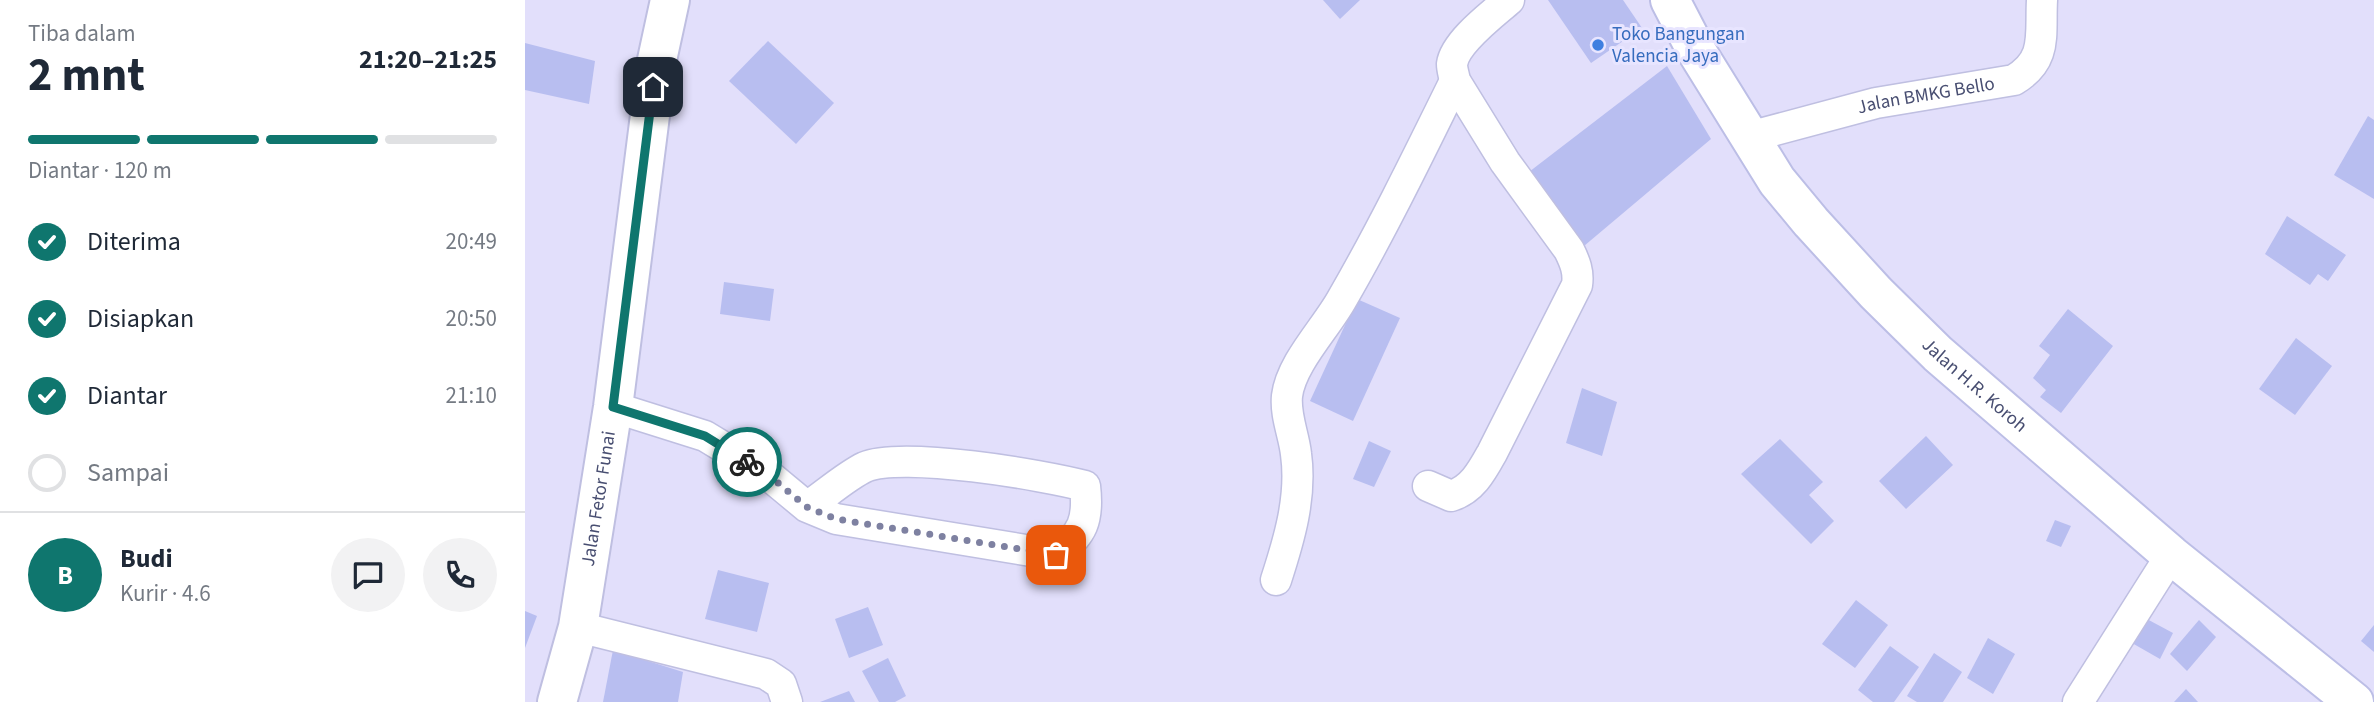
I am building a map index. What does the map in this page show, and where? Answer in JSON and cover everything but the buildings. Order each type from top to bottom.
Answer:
[{"type":"main road","name":"Jalan Fetor Funai","points":[[557,702],[578,628],[613,407],[657,60],[670,0]]},
{"type":"main road","name":"Jalan H.R. Koroh","points":[[1670,0],[1697,52],[1777,181],[1885,302],[1938,354],[2171,555],[2354,702]]},
{"type":"street","points":[[1428,486],[1451,496],[1477,479],[1574,292],[1579,276],[1569,250],[1505,162],[1455,80],[1452,65],[1458,51],[1470,36],[1509,0]]},
{"type":"street","name":"Jalan BMKG Bello","points":[[1749,137],[1876,103],[2014,80],[2027,72],[2037,58],[2042,0]]},
{"type":"street","points":[[1276,580],[1290,538],[1296,499],[1296,455],[1287,396],[1295,371],[1341,302],[1400,192],[1455,80]]},
{"type":"street","points":[[613,407],[705,436],[766,473],[807,507],[836,519],[1056,555],[1082,529],[1087,506],[1085,486],[1065,481],[980,467],[895,461],[866,467],[807,507]]},
{"type":"street","points":[[2078,702],[2171,555]]},
{"type":"street","points":[[578,628],[766,674],[785,689],[787,702]]},
{"type":"way so far","points":[[747,462],[766,473],[807,507],[836,519],[1056,555]]},
{"type":"place","name":"Toko Bangungan Valencia Jaya","points":[[1598,45]]},
{"type":"route","points":[[653,87],[613,407],[705,436],[747,462]]}]
